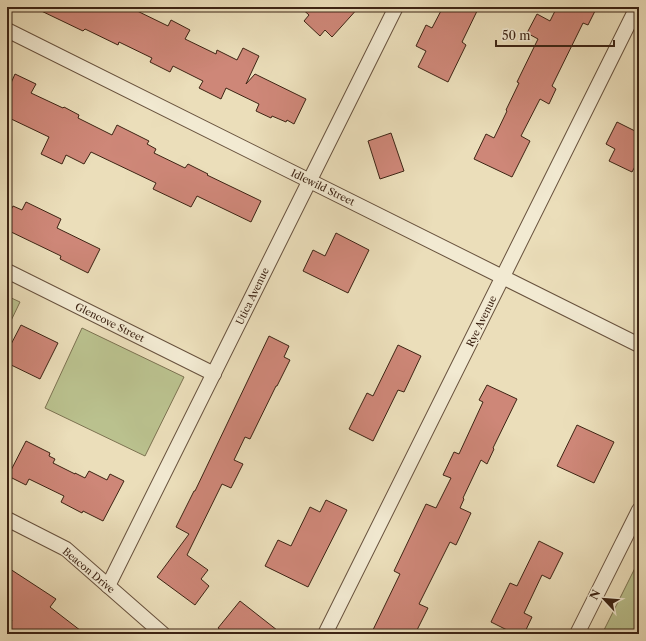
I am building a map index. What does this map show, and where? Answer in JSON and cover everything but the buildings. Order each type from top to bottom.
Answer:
[{"type":"street","name":"Utica Avenue","points":[[108,586],[396,7]]},
{"type":"street","name":"Rye Avenue","points":[[325,634],[637,7]]},
{"type":"street","name":"Idlewild Street","points":[[7,30],[639,345]]},
{"type":"street","name":"Glencove Street","points":[[7,271],[214,374]]},
{"type":"street","points":[[577,634],[639,510]]},
{"type":"street","name":"Beacon Drive","points":[[7,519],[66,549],[163,634]]},
{"type":"green space","points":[[7,296],[20,302],[7,329]]},
{"type":"green space","points":[[82,328],[184,377],[145,456],[45,408]]},
{"type":"green space","points":[[639,560],[639,634],[602,634]]}]
